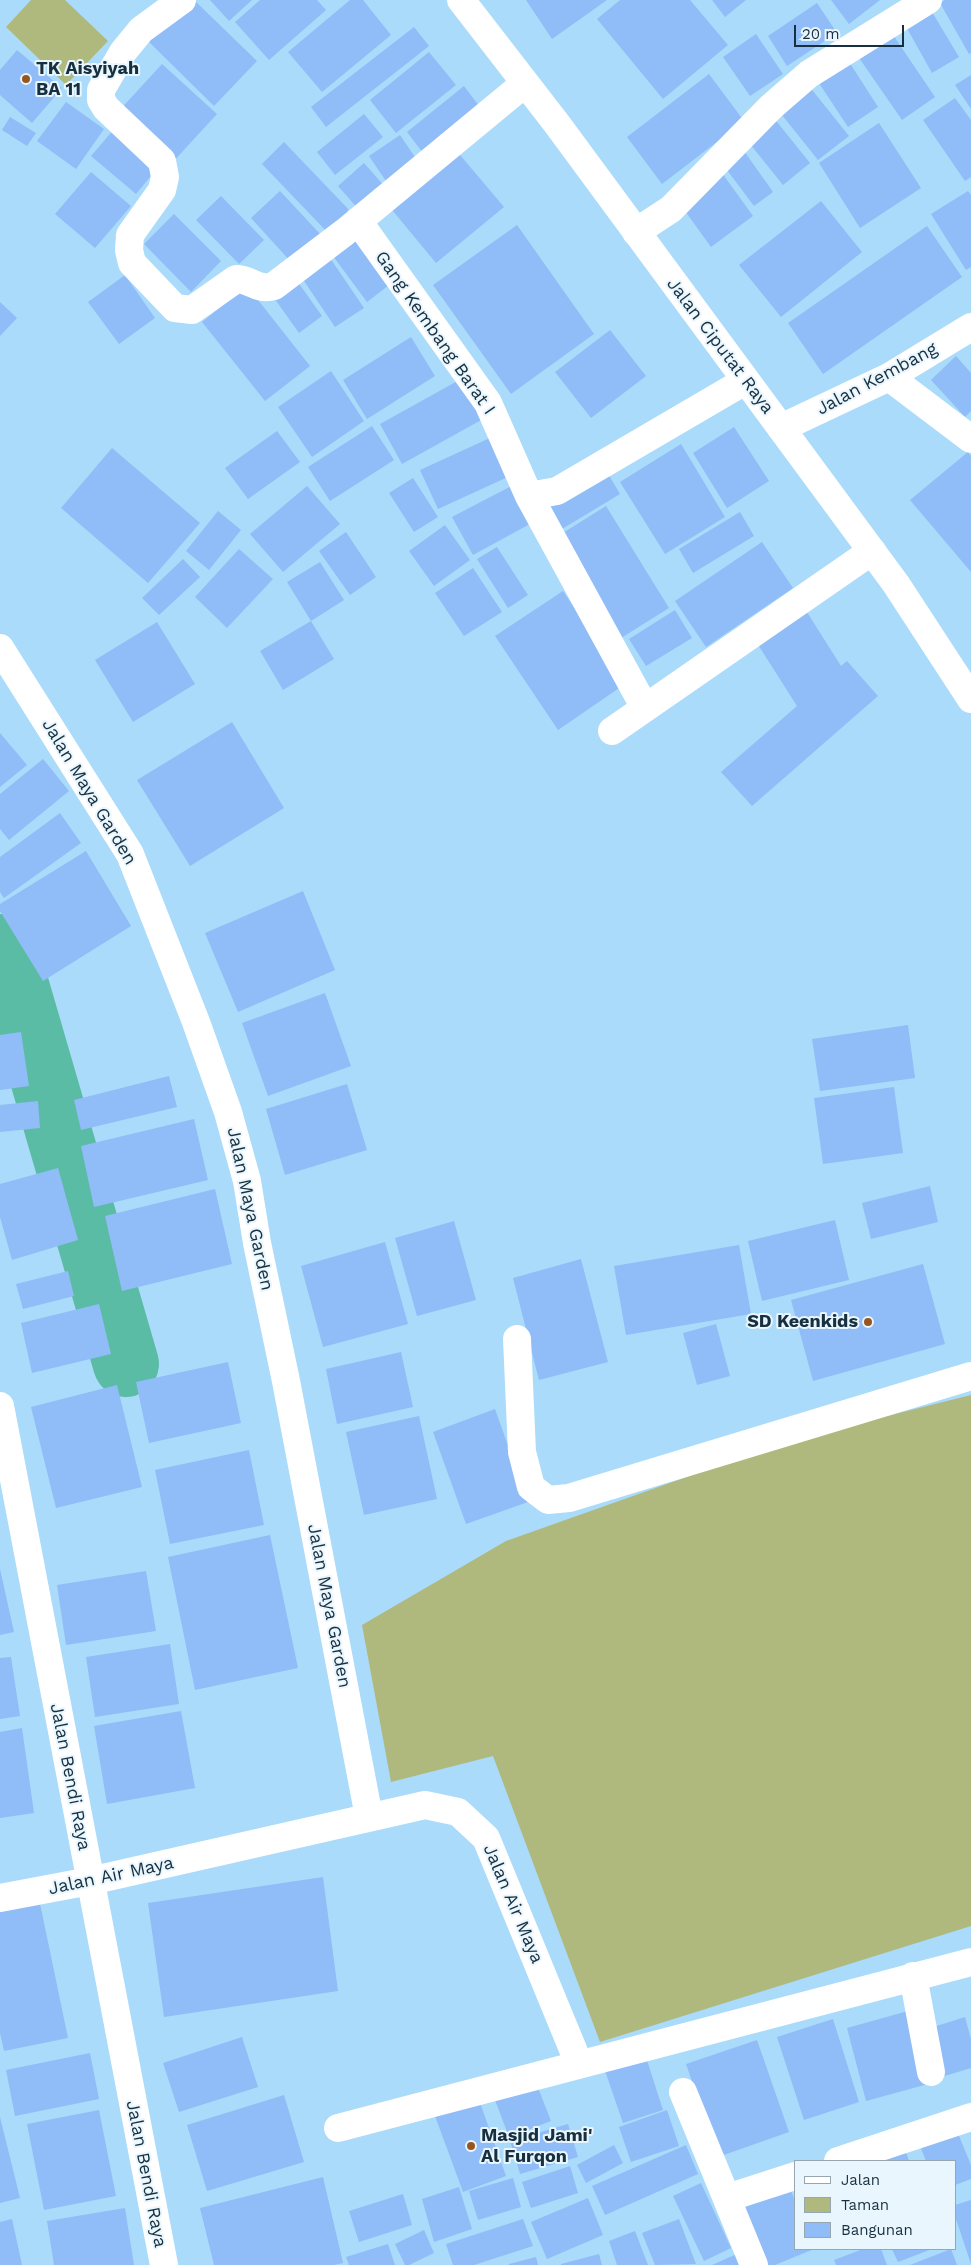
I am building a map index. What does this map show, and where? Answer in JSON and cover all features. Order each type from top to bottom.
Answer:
[{"type":"street","points":[[182,0],[141,30],[123,52],[101,90],[101,100],[106,108],[162,161],[165,177],[162,190],[130,235],[129,250],[132,263],[175,308],[192,310],[236,279],[242,279],[265,288],[274,286],[358,221],[524,84]]},
{"type":"street","name":"Jalan Ciputat Raya","points":[[461,0],[524,84],[558,124],[872,552],[971,698]]},
{"type":"street","points":[[636,232],[671,210],[771,107],[809,74],[928,0]]},
{"type":"street","name":"Gang Kembang Barat I","points":[[358,221],[488,403],[529,496],[645,708]]},
{"type":"street","name":"Jalan Kembang","points":[[781,428],[889,377],[971,327]]},
{"type":"street","points":[[889,377],[971,439]]},
{"type":"street","points":[[529,496],[557,491],[745,381]]},
{"type":"street","points":[[612,731],[872,552]]},
{"type":"street","name":"Jalan Maya Garden","points":[[0,648],[130,854],[196,1022],[228,1112],[247,1181],[257,1243],[286,1381],[369,1817]]},
{"type":"street","points":[[517,1339],[522,1452],[530,1487],[548,1500],[569,1498],[971,1376]]},
{"type":"street","name":"Jalan Bendi Raya","points":[[0,1406],[164,2265]]},
{"type":"street","name":"Jalan Air Maya","points":[[0,1898],[90,1882],[425,1805],[458,1812],[486,1838],[579,2064]]},
{"type":"street","points":[[338,2128],[971,1962]]},
{"type":"street","points":[[913,1976],[931,2072]]},
{"type":"street","points":[[683,2092],[754,2265]]},
{"type":"street","points":[[841,2160],[971,2117]]},
{"type":"street","points":[[727,2198],[794,2176]]},
{"type":"green space","points":[[31,0],[65,0],[108,41],[66,85],[6,27]]},
{"type":"green space","points":[[971,1395],[971,1926],[600,2042],[493,1756],[391,1782],[362,1625],[506,1541],[791,1440]]},
{"type":"building","points":[[194,0],[257,61],[214,106],[148,41]]},
{"type":"building","points":[[210,0],[252,0],[229,21]]},
{"type":"building","points":[[260,0],[317,0],[326,10],[269,60],[235,22]]},
{"type":"building","points":[[350,0],[363,0],[391,35],[322,92],[288,52]]},
{"type":"building","points":[[526,0],[607,0],[552,39]]},
{"type":"building","points":[[620,0],[690,0],[728,45],[663,99],[597,19]]},
{"type":"building","points":[[712,0],[746,0],[725,17]]},
{"type":"building","points":[[831,0],[880,0],[849,24]]},
{"type":"building","points":[[945,0],[971,0],[971,53],[969,54],[940,3]]},
{"type":"building","points":[[817,3],[837,33],[787,66],[768,36]]},
{"type":"building","points":[[929,7],[959,57],[932,73],[904,23]]},
{"type":"building","points":[[414,27],[429,46],[326,127],[311,107]]},
{"type":"building","points":[[889,29],[935,97],[902,120],[855,52]]},
{"type":"building","points":[[756,34],[783,74],[750,96],[723,57]]},
{"type":"building","name":"TK Aisyiyah BA 11","points":[[17,50],[62,88],[32,123],[0,95],[0,70]]},
{"type":"building","points":[[429,52],[456,85],[396,133],[370,100]]},
{"type":"building","points":[[846,57],[878,107],[848,127],[815,77]]},
{"type":"building","points":[[162,64],[217,114],[171,164],[116,114]]},
{"type":"building","points":[[709,74],[744,121],[662,184],[627,137]]},
{"type":"building","points":[[971,75],[971,109],[955,85]]},
{"type":"building","points":[[805,81],[849,136],[818,160],[774,105]]},
{"type":"building","points":[[464,86],[483,111],[426,157],[407,132]]},
{"type":"building","points":[[955,98],[971,120],[971,177],[965,181],[923,120]]},
{"type":"building","points":[[66,102],[104,129],[76,169],[37,141]]},
{"type":"building","points":[[364,114],[383,137],[335,175],[317,152]]},
{"type":"building","points":[[10,117],[36,133],[27,146],[2,130]]},
{"type":"building","points":[[773,117],[810,163],[783,185],[746,139]]},
{"type":"building","points":[[879,123],[921,188],[860,228],[819,163]]},
{"type":"building","points":[[115,128],[160,165],[136,194],[91,156]]},
{"type":"building","points":[[400,135],[417,160],[386,181],[369,156]]},
{"type":"building","points":[[284,142],[352,213],[330,235],[262,164]]},
{"type":"building","points":[[455,149],[504,207],[436,263],[388,205]]},
{"type":"building","points":[[744,151],[773,192],[754,206],[724,166]]},
{"type":"building","points":[[364,163],[386,188],[360,211],[338,186]]},
{"type":"building","points":[[91,172],[131,206],[95,248],[55,214]]},
{"type":"building","points":[[722,173],[753,216],[711,247],[680,204]]},
{"type":"building","points":[[280,191],[321,235],[292,263],[251,218]]},
{"type":"building","points":[[968,191],[971,195],[971,267],[966,270],[931,214]]},
{"type":"building","points":[[221,196],[264,240],[239,264],[196,220]]},
{"type":"building","points":[[821,201],[862,252],[781,317],[739,265]]},
{"type":"building","points":[[174,214],[221,261],[191,292],[144,244]]},
{"type":"building","points":[[517,225],[594,334],[511,394],[433,285]]},
{"type":"building","points":[[927,226],[962,277],[823,374],[788,323]]},
{"type":"building","points":[[356,233],[393,282],[367,302],[330,252]]},
{"type":"building","points":[[330,258],[364,308],[335,327],[302,278]]},
{"type":"building","points":[[125,275],[155,318],[119,344],[88,302]]},
{"type":"building","points":[[295,278],[322,316],[299,333],[272,295]]},
{"type":"building","points":[[247,286],[310,366],[265,401],[202,322]]},
{"type":"building","points":[[0,302],[17,318],[0,336]]},
{"type":"building","points":[[610,330],[646,376],[591,418],[555,372]]},
{"type":"building","points":[[411,337],[435,376],[367,419],[343,380]]},
{"type":"building","points":[[956,356],[971,373],[971,411],[965,417],[931,380]]},
{"type":"building","points":[[331,371],[364,421],[312,457],[278,407]]},
{"type":"building","points":[[461,379],[483,419],[402,464],[380,424]]},
{"type":"building","points":[[372,426],[394,460],[330,501],[308,467]]},
{"type":"building","points":[[734,427],[769,481],[727,508],[693,453]]},
{"type":"building","points":[[277,431],[300,462],[248,499],[225,468]]},
{"type":"building","points":[[492,437],[510,476],[438,509],[420,470]]},
{"type":"building","points":[[681,444],[725,517],[665,554],[620,482]]},
{"type":"building","points":[[112,448],[200,523],[148,583],[61,508]]},
{"type":"building","points":[[968,452],[971,456],[971,572],[910,500]]},
{"type":"building","points":[[607,472],[620,494],[562,529],[549,507]]},
{"type":"building","points":[[413,478],[438,517],[414,532],[389,493]]},
{"type":"building","points":[[519,482],[539,519],[473,555],[452,517]]},
{"type":"building","points":[[307,486],[340,524],[283,572],[250,534]]},
{"type":"building","points":[[606,506],[669,608],[621,638],[558,536]]},
{"type":"building","points":[[218,511],[241,530],[209,570],[186,551]]},
{"type":"building","points":[[740,512],[754,536],[693,573],[679,549]]},
{"type":"building","points":[[445,525],[470,560],[434,586],[409,551]]},
{"type":"building","points":[[346,532],[376,577],[350,595],[319,551]]},
{"type":"building","points":[[762,542],[793,588],[706,647],[675,601]]},
{"type":"building","points":[[497,547],[528,595],[508,608],[477,559]]},
{"type":"building","points":[[239,549],[273,579],[227,628],[195,597]]},
{"type":"building","points":[[183,559],[200,577],[159,615],[142,598]]},
{"type":"building","points":[[320,562],[344,600],[311,621],[287,582]]},
{"type":"building","points":[[473,568],[502,612],[464,636],[435,593]]},
{"type":"building","points":[[563,591],[625,684],[558,730],[495,636]]},
{"type":"building","points":[[805,609],[841,666],[847,661],[878,696],[752,806],[721,772],[797,706],[755,640]]},
{"type":"building","points":[[675,610],[692,638],[646,666],[629,639]]},
{"type":"building","points":[[311,621],[334,659],[283,690],[260,651]]},
{"type":"building","points":[[157,622],[195,684],[133,722],[95,660]]},
{"type":"building","points":[[232,722],[284,808],[190,866],[137,780]]},
{"type":"building","points":[[0,733],[27,765],[0,787]]},
{"type":"building","points":[[43,759],[69,791],[9,840],[0,829],[0,794]]},
{"type":"building","points":[[60,813],[81,843],[4,898],[0,892],[0,857]]},
{"type":"building","points":[[86,851],[131,926],[43,981],[0,911],[0,904]]},
{"type":"building","points":[[303,891],[335,970],[238,1012],[205,933]]},
{"type":"building","points":[[325,993],[351,1066],[268,1096],[242,1023]]},
{"type":"building","points":[[908,1025],[915,1078],[820,1091],[812,1039]]},
{"type":"building","points":[[21,1032],[29,1086],[0,1090],[0,1035]]},
{"type":"building","points":[[169,1076],[177,1107],[81,1130],[74,1100]]},
{"type":"building","points":[[347,1084],[367,1150],[285,1175],[266,1109]]},
{"type":"building","points":[[894,1087],[903,1153],[823,1164],[814,1098]]},
{"type":"building","points":[[38,1101],[40,1128],[0,1132],[0,1105]]},
{"type":"building","points":[[194,1119],[208,1180],[94,1207],[81,1146]]},
{"type":"building","points":[[58,1168],[78,1240],[12,1260],[0,1217],[0,1184]]},
{"type":"building","points":[[930,1186],[938,1222],[871,1239],[862,1203]]},
{"type":"building","points":[[215,1189],[232,1264],[122,1291],[105,1216]]},
{"type":"building","points":[[835,1220],[849,1280],[762,1301],[748,1241]]},
{"type":"building","points":[[454,1221],[476,1300],[417,1316],[395,1238]]},
{"type":"building","points":[[385,1242],[408,1324],[323,1347],[301,1266]]},
{"type":"building","points":[[739,1245],[751,1314],[626,1335],[614,1266]]},
{"type":"building","points":[[581,1259],[608,1362],[539,1380],[513,1278]]},
{"type":"building","name":"SD Keenkids","points":[[923,1264],[945,1344],[813,1381],[791,1300]]},
{"type":"building","points":[[68,1271],[74,1296],[23,1309],[16,1284]]},
{"type":"building","points":[[99,1304],[111,1354],[32,1373],[21,1323]]},
{"type":"building","points":[[716,1324],[730,1376],[697,1385],[683,1333]]},
{"type":"building","points":[[401,1352],[413,1407],[337,1424],[326,1369]]},
{"type":"building","points":[[228,1362],[241,1423],[149,1443],[136,1382]]},
{"type":"building","points":[[117,1385],[142,1487],[56,1508],[31,1407]]},
{"type":"building","points":[[495,1409],[528,1502],[466,1524],[433,1432]]},
{"type":"building","points":[[419,1416],[437,1499],[364,1515],[346,1432]]},
{"type":"building","points":[[249,1450],[264,1525],[170,1544],[155,1470]]},
{"type":"building","points":[[270,1535],[298,1668],[195,1690],[168,1557]]},
{"type":"building","points":[[0,1569],[14,1632],[0,1635]]},
{"type":"building","points":[[146,1571],[156,1631],[66,1645],[57,1585]]},
{"type":"building","points":[[170,1644],[179,1704],[95,1717],[86,1657]]},
{"type":"building","points":[[11,1657],[20,1716],[0,1719],[0,1658]]},
{"type":"building","points":[[181,1711],[195,1788],[107,1804],[94,1726]]},
{"type":"building","points":[[22,1728],[34,1813],[0,1818],[0,1732]]},
{"type":"building","points":[[323,1877],[338,1991],[164,2017],[148,1903]]},
{"type":"building","points":[[38,1894],[68,2038],[4,2051],[0,2033],[0,1903]]},
{"type":"building","points":[[908,2011],[928,2084],[866,2101],[847,2028]]},
{"type":"building","points":[[965,2017],[971,2039],[971,2068],[938,2078],[924,2030]]},
{"type":"building","points":[[833,2019],[859,2102],[804,2120],[777,2037]]},
{"type":"building","points":[[242,2037],[258,2087],[179,2112],[163,2063]]},
{"type":"building","points":[[757,2040],[789,2132],[718,2157],[686,2064]]},
{"type":"building","points":[[644,2051],[663,2110],[623,2123],[603,2065]]},
{"type":"building","points":[[90,2053],[99,2099],[15,2116],[6,2070]]},
{"type":"building","points":[[537,2085],[551,2121],[509,2137],[495,2100]]},
{"type":"building","points":[[284,2095],[304,2162],[207,2191],[187,2125]]},
{"type":"building","name":"Masjid Jami' Al Furqon","points":[[479,2100],[506,2176],[463,2192],[435,2116]]},
{"type":"building","points":[[99,2110],[116,2196],[44,2210],[27,2124]]},
{"type":"building","points":[[667,2110],[679,2146],[631,2162],[619,2127]]},
{"type":"building","points":[[0,2117],[20,2198],[0,2203]]},
{"type":"building","points":[[568,2124],[578,2157],[520,2174],[510,2141]]},
{"type":"building","points":[[957,2131],[971,2165],[971,2179],[956,2185],[956,2160],[926,2160],[920,2146]]},
{"type":"building","points":[[614,2145],[623,2163],[586,2183],[577,2165]]},
{"type":"building","points":[[686,2145],[698,2174],[605,2215],[592,2186]]},
{"type":"building","points":[[904,2146],[909,2160],[864,2160]]},
{"type":"building","points":[[570,2166],[578,2193],[531,2208],[522,2182]]},
{"type":"building","points":[[323,2177],[343,2263],[334,2265],[214,2265],[200,2208]]},
{"type":"building","points":[[513,2178],[521,2207],[478,2220],[469,2191]]},
{"type":"building","points":[[701,2183],[731,2248],[704,2261],[673,2196]]},
{"type":"building","points":[[459,2187],[472,2229],[434,2242],[422,2199]]},
{"type":"building","points":[[790,2188],[794,2198],[794,2250],[812,2250],[775,2265],[761,2265],[738,2210]]},
{"type":"building","points":[[403,2194],[412,2225],[359,2242],[349,2211]]},
{"type":"building","points":[[588,2198],[603,2235],[547,2259],[531,2222]]},
{"type":"building","points":[[971,2200],[971,2264],[956,2219],[956,2205]]},
{"type":"building","points":[[125,2208],[134,2265],[54,2265],[47,2221]]},
{"type":"building","points":[[12,2219],[22,2265],[0,2265],[0,2222]]},
{"type":"building","points":[[523,2219],[533,2246],[474,2265],[453,2265],[446,2244]]},
{"type":"building","points":[[679,2219],[696,2264],[655,2265],[642,2233]]},
{"type":"building","points":[[424,2230],[434,2253],[409,2265],[405,2265],[395,2244]]},
{"type":"building","points":[[635,2231],[648,2265],[617,2265],[609,2241]]},
{"type":"building","points":[[388,2244],[395,2265],[349,2265],[346,2257]]},
{"type":"building","points":[[860,2250],[881,2250],[887,2265],[836,2265],[834,2260]]},
{"type":"building","points":[[892,2250],[929,2250],[898,2262]]},
{"type":"building","points":[[951,2250],[957,2265],[910,2265]]},
{"type":"building","points":[[739,2253],[744,2265],[712,2265]]},
{"type":"building","points":[[599,2254],[602,2265],[561,2265],[561,2264]]},
{"type":"building","points":[[536,2257],[538,2265],[509,2265],[509,2264]]},
{"type":"waterway","points":[[0,947],[15,982],[126,1364]]},
{"type":"place","name":"TK Aisyiyah BA 11","points":[[26,79]]},
{"type":"place","name":"SD Keenkids","points":[[868,1322]]},
{"type":"place","name":"Masjid Jami' Al Furqon","points":[[471,2146]]}]
